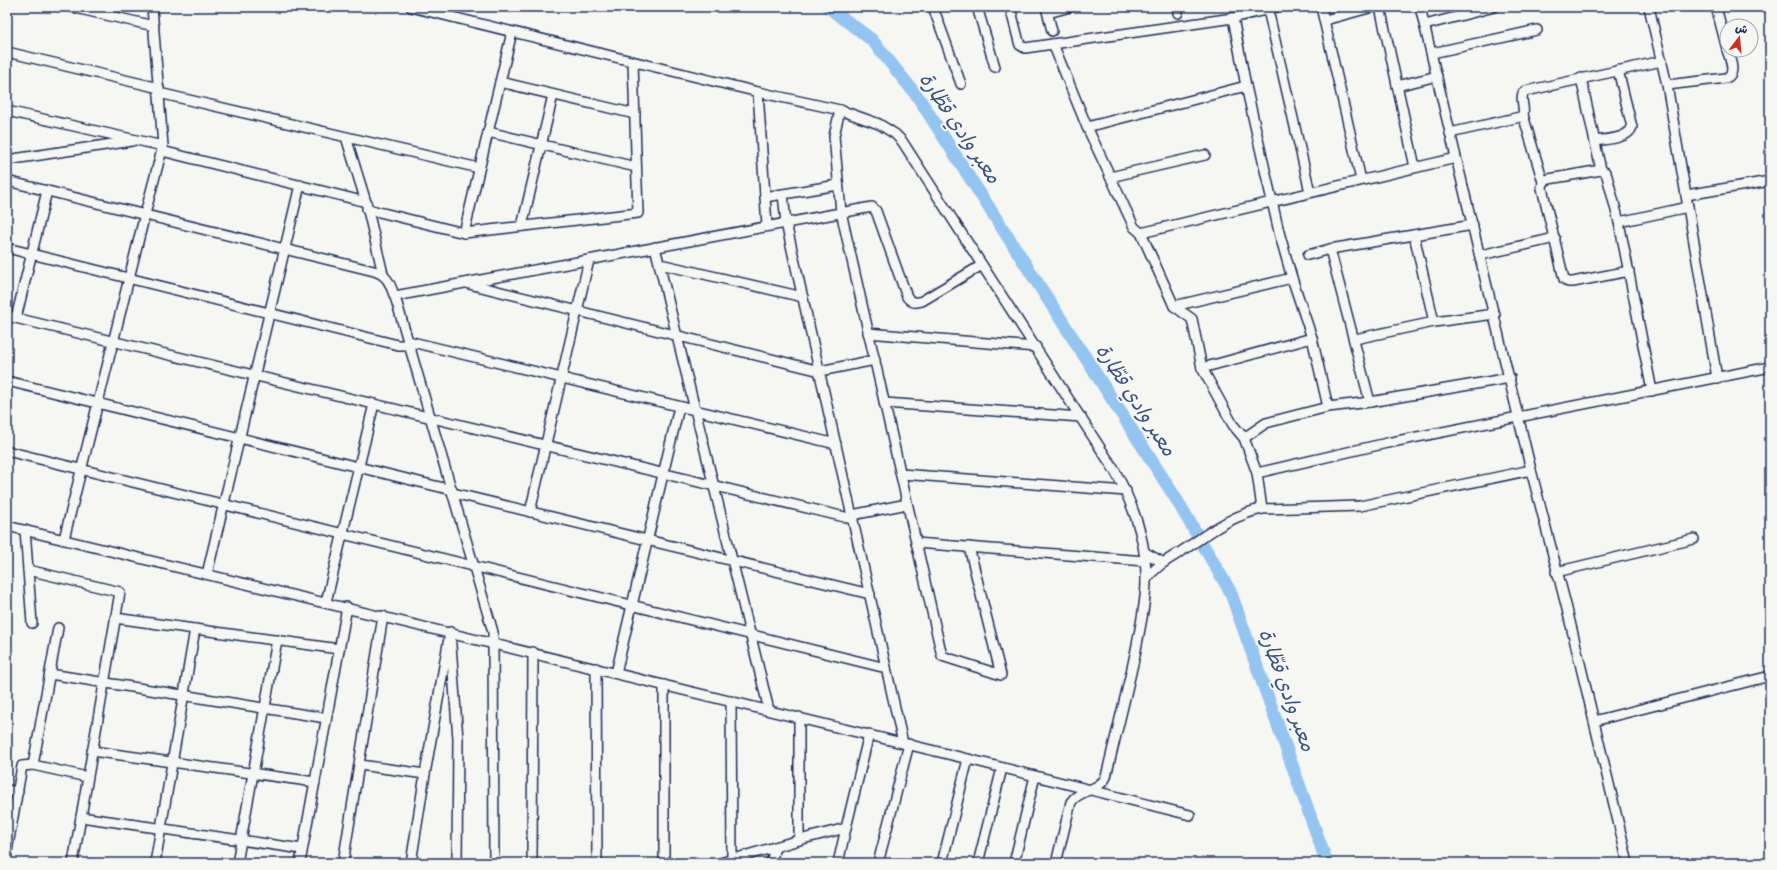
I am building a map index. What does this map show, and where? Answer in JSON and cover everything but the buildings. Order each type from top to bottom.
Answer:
[{"type":"street","points":[[71,7],[154,26]]},
{"type":"street","points":[[64,539],[145,214],[163,148],[152,7]]},
{"type":"street","points":[[410,7],[632,62],[840,110],[878,124],[895,134],[902,141],[1081,417],[1126,491],[1134,513],[1144,552],[1146,580],[1142,618],[1129,683],[1106,777],[1102,783],[1090,791],[1076,796],[1071,802],[1056,863]]},
{"type":"street","points":[[933,7],[961,84]]},
{"type":"street","points":[[977,7],[995,68]]},
{"type":"street","points":[[1010,7],[1019,42],[1022,47],[1025,48],[1233,18],[1277,7]]},
{"type":"street","points":[[1052,31],[1047,10],[1070,7]]},
{"type":"street","points":[[1321,7],[1361,180]]},
{"type":"street","points":[[1325,20],[1373,7]]},
{"type":"street","points":[[1380,7],[1415,167]]},
{"type":"street","points":[[1420,7],[1481,255],[1556,572],[1566,605],[1628,863]]},
{"type":"street","points":[[1425,26],[1494,7]]},
{"type":"street","points":[[1649,7],[1662,61],[1717,378]]},
{"type":"street","points":[[1716,7],[1719,18]]},
{"type":"street","points":[[1268,10],[1310,192]]},
{"type":"street","points":[[1233,18],[1246,86],[1272,200],[1292,278],[1312,338],[1328,407]]},
{"type":"street","points":[[1432,53],[1538,30]]},
{"type":"street","points":[[464,232],[512,32]]},
{"type":"street","points":[[1054,44],[1087,127],[1134,227],[1141,233],[1174,306],[1192,319],[1202,368],[1233,426],[1244,438],[1257,473],[1262,510]]},
{"type":"street","points":[[7,52],[346,137],[479,168]]},
{"type":"street","points":[[1666,85],[1726,78],[1732,73],[1729,58]]},
{"type":"street","points":[[1629,270],[1568,282],[1564,279],[1542,188],[1543,182],[1523,115],[1522,96],[1523,93],[1581,78],[1662,61]]},
{"type":"street","points":[[7,111],[139,140],[464,232],[638,213],[632,62]]},
{"type":"street","points":[[1595,141],[1626,135],[1631,132],[1632,127],[1618,70]]},
{"type":"street","points":[[1397,86],[1437,76]]},
{"type":"street","points":[[1581,78],[1602,170],[1608,176],[1619,222],[1652,391]]},
{"type":"street","points":[[500,82],[634,114]]},
{"type":"street","points":[[1087,127],[1246,86]]},
{"type":"street","points":[[758,92],[766,226]]},
{"type":"street","points":[[522,226],[553,95]]},
{"type":"street","points":[[840,110],[834,136],[841,212],[942,656],[1001,675],[969,547]]},
{"type":"street","points":[[1450,133],[1520,117],[1523,115]]},
{"type":"street","points":[[488,132],[636,167]]},
{"type":"street","points":[[346,137],[367,205],[383,274],[388,281],[394,296],[409,343],[493,632],[494,863]]},
{"type":"street","points":[[7,160],[139,140]]},
{"type":"street","points":[[1110,177],[1205,155]]},
{"type":"street","points":[[1141,233],[1272,200],[1456,158]]},
{"type":"street","points":[[1543,182],[1548,179],[1602,170]]},
{"type":"street","points":[[7,181],[383,274]]},
{"type":"street","points":[[1686,195],[1770,181]]},
{"type":"street","points":[[207,574],[239,438],[256,376],[300,185]]},
{"type":"street","points":[[764,197],[838,186]]},
{"type":"street","points":[[47,190],[32,254],[11,317],[713,486],[853,517],[907,504]]},
{"type":"street","points":[[783,194],[786,223],[886,668],[906,743],[878,863]]},
{"type":"street","points":[[394,296],[872,207],[876,211],[907,297],[910,301],[916,303],[922,301],[982,265]]},
{"type":"street","points":[[1619,222],[1688,207]]},
{"type":"street","points":[[1308,255],[1330,249],[1473,225]]},
{"type":"street","points":[[1414,235],[1434,322]]},
{"type":"street","points":[[1481,255],[1554,238]]},
{"type":"street","points":[[655,247],[769,710]]},
{"type":"street","points":[[7,248],[398,345],[409,343],[836,444]]},
{"type":"street","points":[[1330,249],[1355,339],[1370,402]]},
{"type":"street","points":[[530,512],[588,260]]},
{"type":"street","points":[[660,264],[803,297]]},
{"type":"street","points":[[1174,306],[1292,278]]},
{"type":"street","points":[[465,283],[820,371],[875,360]]},
{"type":"street","points":[[1355,339],[1434,322],[1495,314]]},
{"type":"street","points":[[868,333],[1036,347]]},
{"type":"street","points":[[1202,368],[1312,338]]},
{"type":"street","points":[[1257,473],[1387,443],[1770,367]]},
{"type":"street","points":[[1244,438],[1266,423],[1328,407],[1370,402],[1510,378]]},
{"type":"street","points":[[7,380],[359,467],[530,512],[870,594]]},
{"type":"street","points":[[884,403],[1081,417]]},
{"type":"street","points":[[326,602],[374,404]]},
{"type":"street","points":[[616,673],[679,407]]},
{"type":"street","points":[[7,451],[474,565],[886,668]]},
{"type":"street","points":[[1146,580],[1162,562],[1182,551],[1231,519],[1251,511],[1360,506],[1532,470]]},
{"type":"street","points":[[901,474],[1126,491]]},
{"type":"street","points":[[7,526],[906,743],[1090,791],[1190,815]]},
{"type":"street","points":[[25,530],[32,623]]},
{"type":"street","points":[[1556,572],[1694,539]]},
{"type":"street","points":[[916,543],[1145,562]]},
{"type":"street","points":[[1144,552],[1162,562]]},
{"type":"street","points":[[28,570],[120,592],[73,863]]},
{"type":"street","points":[[300,863],[346,607]]},
{"type":"street","points":[[343,863],[383,616]]},
{"type":"street","points":[[115,618],[339,649]]},
{"type":"street","points":[[33,766],[58,628]]},
{"type":"street","points":[[155,863],[194,629]]},
{"type":"street","points":[[411,863],[450,632]]},
{"type":"street","points":[[450,632],[458,739],[457,863]]},
{"type":"street","points":[[237,863],[277,640]]},
{"type":"street","points":[[532,652],[532,863]]},
{"type":"street","points":[[596,668],[598,863]]},
{"type":"street","points":[[50,674],[326,718]]},
{"type":"street","points":[[1594,721],[1770,676]]},
{"type":"street","points":[[664,685],[664,863]]},
{"type":"street","points":[[731,701],[732,859]]},
{"type":"street","points":[[799,717],[799,840]]},
{"type":"street","points":[[838,863],[869,734]]},
{"type":"street","points":[[92,751],[315,782]]},
{"type":"street","points":[[942,863],[968,759]]},
{"type":"street","points":[[360,765],[425,774]]},
{"type":"street","points":[[7,851],[22,766],[33,766],[87,778]]},
{"type":"street","points":[[978,863],[1002,768]]},
{"type":"street","points":[[1014,863],[1035,776]]},
{"type":"street","points":[[7,790],[18,792]]},
{"type":"street","points":[[81,817],[302,849]]},
{"type":"street","points":[[720,863],[846,828]]},
{"type":"street","points":[[771,863],[775,847]]},
{"type":"waterway","name":"معبر وادي قطّارة","points":[[828,7],[872,40],[918,97],[1175,497],[1230,591],[1327,863]]}]
